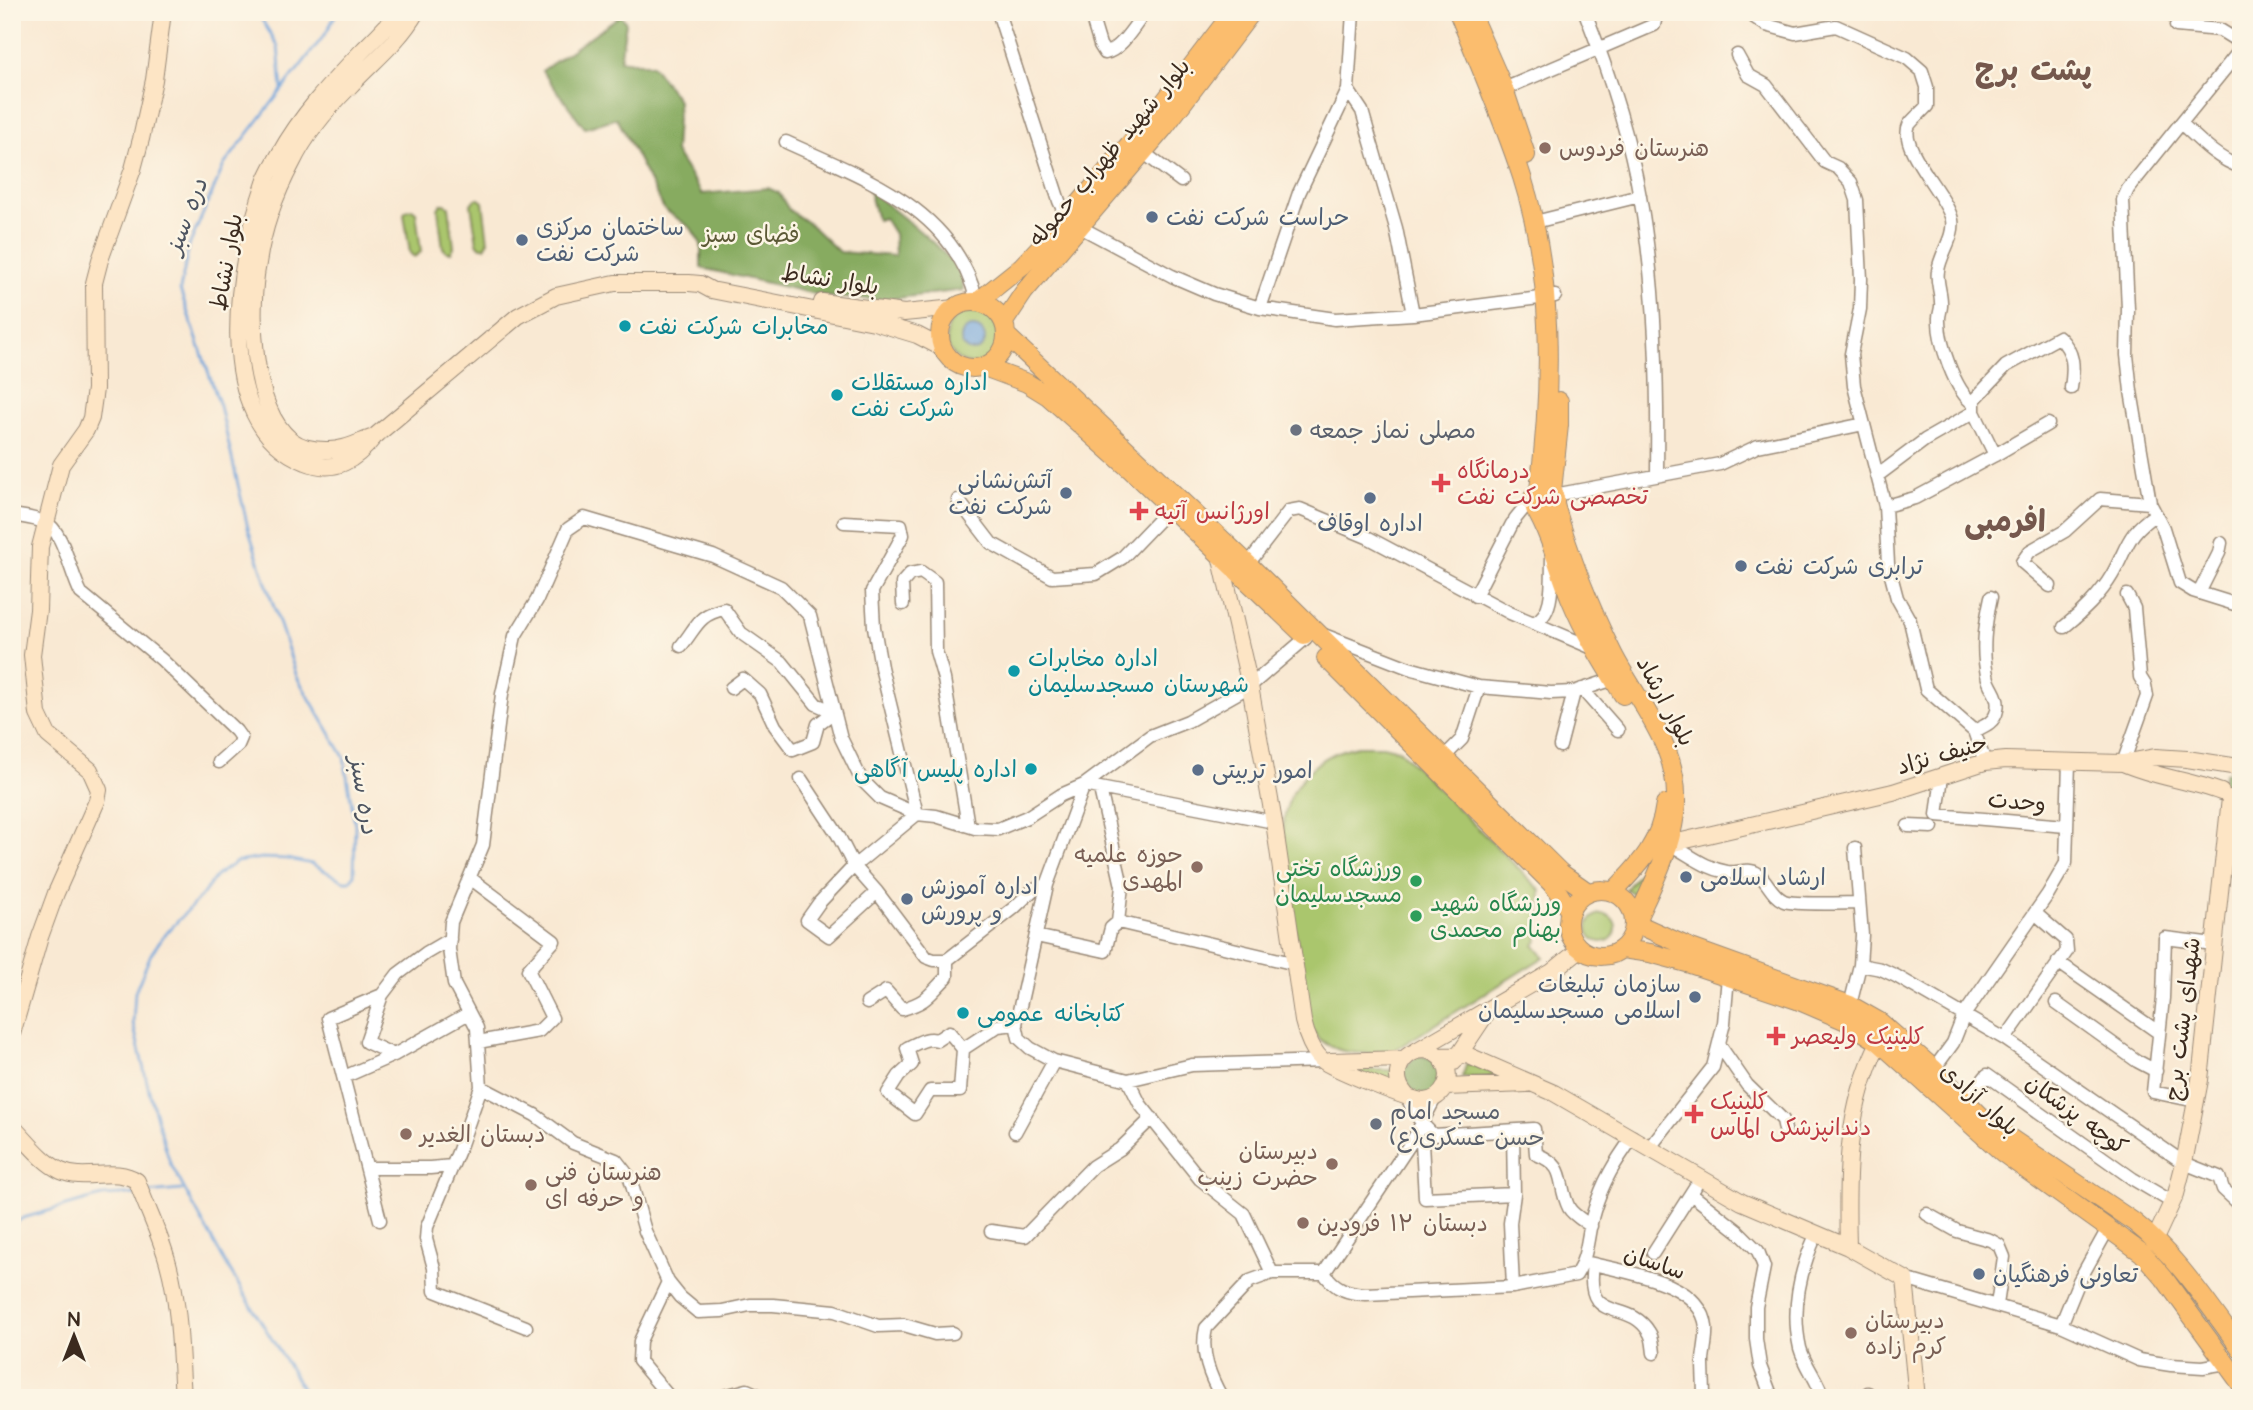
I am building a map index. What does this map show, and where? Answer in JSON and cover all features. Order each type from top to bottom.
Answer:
[{"type":"main road","points":[[12,1034],[55,893],[93,811],[99,790],[90,770],[48,735],[38,714],[32,655],[38,610],[40,547],[61,465],[80,440],[91,418],[95,389],[94,283],[141,139],[154,80],[163,12]]},
{"type":"main road","name":"بلوار نشاط","points":[[398,12],[294,128],[265,181],[247,250],[237,318],[240,366],[252,408],[272,441],[293,457],[316,466],[343,464],[360,454],[374,437],[517,316],[556,296],[615,283],[708,282],[818,302],[904,313],[955,308]]},
{"type":"main road","name":"بلوار نشاط","points":[[374,437],[346,448],[328,451],[310,448],[291,440],[279,426],[269,409],[259,373],[253,317],[258,263],[271,215],[291,164],[312,127],[396,40],[416,12]]},
{"type":"main road","name":"بلوار شهید ظهراب حموله","points":[[1005,329],[1028,287],[1074,223],[1233,12]]},
{"type":"main road","name":"بلوار شهید ظهراب حموله","points":[[977,302],[1074,223],[1144,153],[1252,12]]},
{"type":"main road","points":[[1458,12],[1522,178],[1550,297]]},
{"type":"main road","points":[[1470,12],[1504,89],[1533,176],[1544,219],[1550,297],[1544,498]]},
{"type":"main road","points":[[1010,274],[1008,285],[1011,290],[1020,291],[1028,287]]},
{"type":"main road","name":"بلوار نشاط","points":[[700,284],[711,290],[874,322],[917,335],[944,349]]},
{"type":"main road","points":[[1570,912],[1555,887],[1312,635],[1248,564],[1041,366],[1005,329],[993,309],[977,302],[955,308],[944,319],[940,332],[949,358],[962,366],[984,367],[1027,383],[1048,396],[1220,555],[1312,635],[1561,873],[1588,892]]},
{"type":"main road","points":[[984,367],[998,358],[1003,351],[1005,329]]},
{"type":"main road","points":[[1027,383],[1024,372],[1026,368],[1041,366]]},
{"type":"main road","name":"بلوار ارشاد","points":[[1544,498],[1553,545],[1570,599],[1604,656],[1664,741],[1672,765],[1676,812],[1669,844],[1635,923]]},
{"type":"main road","name":"بلوار ارشاد","points":[[1544,498],[1577,572],[1614,679],[1656,750],[1665,790],[1661,824],[1652,847],[1644,860],[1613,892]]},
{"type":"main road","points":[[1220,555],[1250,686],[1307,1037],[1324,1061],[1379,1087],[1420,1101],[1443,1087],[1530,1083]]},
{"type":"main road","name":"حنیف نژاد","points":[[1669,844],[1893,792],[1985,762],[2006,760],[2123,763],[2155,757],[2187,758],[2236,767]]},
{"type":"main road","points":[[2123,763],[2141,771],[2192,782],[2231,796]]},
{"type":"main road","name":"شهدای پشت برج","points":[[2155,1239],[2172,1202],[2184,1163],[2196,1101],[2231,796],[2219,787],[2220,776],[2227,768],[2236,767]]},
{"type":"main road","points":[[1588,892],[1613,892],[1629,904],[1635,923],[1629,942],[1622,949],[1601,956],[1590,954],[1580,949],[1569,932],[1570,912],[1577,900],[1588,892]]},
{"type":"main road","name":"بلوار آزادی","points":[[1635,923],[1691,948],[1850,1005],[1880,1022],[1934,1069],[1988,1123],[2155,1239],[2189,1279],[2241,1349]]},
{"type":"main road","points":[[1406,1095],[1401,1089],[1397,1073],[1410,1055],[1552,972],[1580,949]]},
{"type":"main road","name":"بلوار آزادی","points":[[1622,949],[1650,953],[1797,1000],[1846,1021],[1880,1042],[2003,1153],[2142,1253],[2164,1278],[2241,1384]]},
{"type":"main road","points":[[1443,1087],[1457,1056],[1489,1009]]},
{"type":"main road","points":[[1474,1057],[1475,1028]]},
{"type":"main road","points":[[1848,1247],[1850,1136],[1858,1099],[1880,1042]]},
{"type":"main road","points":[[1324,1061],[1432,1052],[1447,1068],[1443,1087]]},
{"type":"main road","points":[[1438,1056],[1474,1057],[1554,1093],[1742,1202],[1848,1247],[1905,1279],[1917,1398]]},
{"type":"main road","points":[[12,1126],[41,1156],[61,1171],[72,1174],[125,1175],[137,1181],[160,1236],[176,1302],[183,1398]]},
{"type":"main road","points":[[2142,1253],[2155,1239]]},
{"type":"street","points":[[998,12],[1059,201],[1074,223],[1172,276],[1214,294],[1260,308],[1335,318],[1413,314],[1550,297]]},
{"type":"street","points":[[1090,12],[1100,46],[1105,53],[1111,52],[1120,43],[1145,12]]},
{"type":"street","points":[[1260,308],[1299,193],[1348,90],[1353,12]]},
{"type":"street","points":[[1586,12],[1599,47],[1640,196],[1652,310],[1658,412],[1657,475]]},
{"type":"street","points":[[1504,89],[1654,25],[1657,12]]},
{"type":"street","points":[[1713,13],[1748,13],[1778,30],[1795,33],[1836,26],[1907,58],[1922,71],[1927,87],[1927,106],[1910,125],[1907,136],[1929,181],[1948,207],[1953,222],[1950,239],[1941,257],[1937,274],[1942,305],[1939,318],[1942,341],[1951,370],[1966,399],[1974,408],[1996,455]]},
{"type":"street","points":[[2176,26],[2220,30],[2241,43]]},
{"type":"street","points":[[2241,49],[2128,190],[2123,200],[2128,309],[2127,355],[2135,418],[2153,508],[2163,528],[2180,583],[2199,593],[2241,606]]},
{"type":"street","points":[[1737,55],[1748,75],[1766,85],[1825,162],[1838,168],[1851,182],[1857,200],[1861,279],[1860,309],[1851,354],[1854,386],[1885,506],[1888,564],[1897,598],[1910,621],[1926,689],[1974,731],[1985,762]]},
{"type":"street","points":[[1348,90],[1362,111],[1396,228],[1413,314]]},
{"type":"street","points":[[2181,123],[2199,141],[2233,165],[2241,167]]},
{"type":"street","points":[[786,142],[891,191],[925,218],[944,235],[963,262],[972,281],[977,302]]},
{"type":"street","points":[[1144,153],[1181,181]]},
{"type":"street","points":[[1544,219],[1640,196]]},
{"type":"street","points":[[1974,408],[1974,400],[2006,366],[2059,337],[2070,348],[2074,362],[2071,388]]},
{"type":"street","points":[[1877,476],[1974,408]]},
{"type":"street","points":[[1475,596],[1513,521],[1544,498],[1720,464],[1758,446],[1864,424]]},
{"type":"street","points":[[1885,506],[1914,498],[2048,424]]},
{"type":"street","points":[[2050,586],[2022,562],[2030,551],[2065,531],[2100,499],[2153,508]]},
{"type":"street","points":[[958,500],[991,542],[1052,577],[1096,573],[1122,558],[1170,508]]},
{"type":"street","points":[[2064,627],[2100,593],[2127,541],[2153,508]]},
{"type":"street","points":[[1248,564],[1289,511],[1300,509],[1367,537],[1475,596],[1604,656]]},
{"type":"street","points":[[12,515],[46,523],[57,532],[81,593],[162,660],[215,709],[241,738],[238,745],[219,762]]},
{"type":"street","points":[[526,1327],[435,1291],[427,1227],[481,1087],[477,1028],[454,984],[449,949],[451,922],[483,845],[502,694],[515,636],[537,600],[568,529],[584,518],[713,556],[781,587],[810,616],[841,738],[861,779],[880,798],[917,814],[936,816],[968,826],[998,829],[1027,817],[1060,795],[1084,785],[1150,736],[1188,721],[1250,686],[1312,635],[1409,668],[1479,687],[1551,693],[1578,690],[1614,679]]},
{"type":"street","points":[[844,522],[901,525],[904,535],[872,591],[874,627],[881,667],[917,814]]},
{"type":"street","points":[[2199,593],[2219,553],[2221,542]]},
{"type":"street","points":[[1533,623],[1541,620],[1550,599],[1553,545]]},
{"type":"street","points":[[903,604],[902,583],[910,574],[921,572],[935,582],[936,651],[944,678],[968,826]]},
{"type":"street","points":[[2123,763],[2147,696],[2146,685],[2140,677],[2134,608],[2127,595]]},
{"type":"street","points":[[1974,731],[1989,724],[1997,710],[1996,693],[1989,681],[1984,644],[1991,597]]},
{"type":"street","points":[[681,646],[698,621],[708,612],[724,609],[741,633],[782,662],[816,704],[834,712]]},
{"type":"street","points":[[731,688],[743,679],[760,694],[775,726],[793,750],[813,742],[818,724],[834,712]]},
{"type":"street","points":[[1443,758],[1462,739],[1479,687]]},
{"type":"street","points":[[1578,690],[1618,730]]},
{"type":"street","points":[[1560,746],[1578,690]]},
{"type":"street","name":"وحدت","points":[[1942,776],[1937,815],[2066,827],[2069,762]]},
{"type":"street","points":[[801,779],[838,835],[854,866],[926,957],[947,960],[1034,889],[1047,885]]},
{"type":"street","points":[[1084,785],[1274,822]]},
{"type":"street","points":[[1084,785],[1047,885],[1016,1024],[1019,1038],[1030,1048],[1054,1061],[1128,1080],[1192,1065],[1324,1061]]},
{"type":"street","points":[[1036,936],[1105,951],[1111,928],[1118,922],[1122,886],[1100,789]]},
{"type":"street","points":[[877,892],[829,936],[807,920],[819,903],[854,866],[917,814]]},
{"type":"street","points":[[1908,826],[1931,827]]},
{"type":"street","points":[[1934,1069],[1953,1042],[1964,1015],[2035,913],[2066,863],[2066,827]]},
{"type":"street","points":[[1669,844],[1713,869],[1730,873],[1747,870],[1759,874],[1769,890],[1785,902],[1859,903]]},
{"type":"street","points":[[1850,1005],[1860,965],[1856,848]]},
{"type":"street","points":[[470,877],[554,941],[528,970],[552,1018],[539,1031],[478,1042]]},
{"type":"street","points":[[2005,1039],[2067,951],[2066,940],[2035,913]]},
{"type":"street","points":[[1118,922],[1296,964]]},
{"type":"street","points":[[2196,1101],[2153,1092],[2163,998],[2165,938],[2214,944]]},
{"type":"street","points":[[394,1055],[366,1042],[382,995],[398,974],[450,939]]},
{"type":"street","points":[[867,1003],[886,991],[902,1009],[920,1004],[929,998],[931,992],[947,977],[947,960]]},
{"type":"street","points":[[2057,962],[2158,1032]]},
{"type":"street","points":[[1860,965],[1881,969],[1896,976],[2005,1039],[2184,1163],[2219,1177],[2223,1189],[2236,1202],[2241,1202]]},
{"type":"street","points":[[1650,1147],[1713,1067],[1724,1023],[1728,976]]},
{"type":"street","points":[[380,1220],[328,1018],[382,995]]},
{"type":"street","points":[[2056,1003],[2156,1071]]},
{"type":"street","points":[[344,1077],[394,1055],[469,1013]]},
{"type":"street","points":[[963,1049],[998,1026],[1016,1024]]},
{"type":"street","points":[[948,1032],[963,1049],[960,1091],[930,1091],[915,1114],[888,1093],[899,1076],[912,1064],[907,1048],[923,1040],[937,1040],[948,1032]]},
{"type":"street","points":[[1720,1046],[1747,1085],[1783,1120],[1786,1130]]},
{"type":"street","points":[[1015,1132],[1054,1061]]},
{"type":"street","name":"کوچه پزشکان","points":[[1966,1101],[1987,1075],[2133,1179],[2172,1202]]},
{"type":"street","points":[[1128,1080],[1140,1104],[1200,1179],[1244,1214],[1272,1273]]},
{"type":"street","points":[[481,1087],[535,1115],[573,1143],[616,1160],[630,1178],[645,1231],[668,1282],[680,1297],[698,1312],[722,1311],[750,1305],[773,1305],[835,1311],[878,1326],[904,1325],[935,1334],[953,1333]]},
{"type":"street","points":[[1324,1273],[1414,1138],[1443,1087]]},
{"type":"street","points":[[1406,1095],[1422,1124],[1433,1135],[1534,1129],[1536,1154],[1556,1165],[1570,1210],[1591,1226]]},
{"type":"street","points":[[990,1231],[1025,1236],[1093,1166],[1120,1149],[1152,1118]]},
{"type":"street","points":[[1513,1131],[1514,1194],[1510,1223],[1513,1287]]},
{"type":"street","points":[[1633,1137],[1610,1169],[1593,1213],[1589,1263],[1593,1294],[1600,1304],[1639,1321],[1650,1333],[1654,1353]]},
{"type":"street","points":[[1414,1138],[1422,1143],[1426,1198],[1514,1194]]},
{"type":"street","points":[[367,1168],[452,1166]]},
{"type":"street","points":[[1653,1253],[1701,1178]]},
{"type":"street","points":[[1691,1194],[1738,1231],[1758,1251],[1764,1267],[1756,1307],[1756,1339],[1760,1366],[1772,1398]]},
{"type":"street","points":[[1927,1214],[1957,1231],[1990,1240],[1998,1245],[2004,1257],[1997,1305]]},
{"type":"street","points":[[2061,1325],[2080,1281],[2109,1227]]},
{"type":"street","points":[[1816,1235],[1805,1259],[1798,1287],[1797,1323],[1801,1348],[1823,1398]]},
{"type":"street","points":[[1324,1273],[1331,1284],[1348,1293],[1513,1287],[1576,1275],[1589,1263]]},
{"type":"street","name":"ساسان","points":[[1589,1263],[1671,1286],[1684,1292],[1702,1311],[1707,1328],[1702,1380],[1704,1398]]},
{"type":"street","points":[[1222,1398],[1210,1377],[1204,1338],[1206,1328],[1250,1281],[1272,1273],[1324,1273]]},
{"type":"street","points":[[1905,1279],[2061,1325],[2139,1360],[2203,1367],[2225,1363]]},
{"type":"street","points":[[668,1282],[640,1341],[639,1362],[670,1398]]},
{"type":"street","points":[[717,1398],[747,1390],[765,1398]]},
{"type":"green space","name":"فضای سبز","points":[[621,15],[626,23],[620,60],[652,65],[678,100],[675,152],[702,194],[768,188],[779,193],[789,210],[811,225],[839,252],[895,256],[894,234],[884,218],[877,220],[869,190],[935,244],[956,268],[962,279],[963,290],[882,300],[828,297],[701,268],[701,244],[691,228],[664,209],[617,118],[585,128],[542,71]]},
{"type":"green space","points":[[475,199],[483,202],[488,242],[485,247],[477,243],[471,204]]},
{"type":"green space","points":[[441,204],[449,207],[454,247],[451,252],[443,248],[438,209]]},
{"type":"green space","points":[[412,209],[416,212],[421,252],[414,257],[410,253],[404,214]]},
{"type":"green space","points":[[974,310],[993,318],[1001,337],[993,356],[974,364],[955,356],[947,337],[955,318]]},
{"type":"green space","name":"ورزشگاه شهید بهنام محمدی","points":[[1358,746],[1383,746],[1399,750],[1541,891],[1537,941],[1534,945],[1544,957],[1393,1051],[1368,1053],[1333,1048],[1315,1034],[1308,1023],[1283,842],[1283,824],[1287,808],[1302,779],[1326,758]]},
{"type":"green space","points":[[2241,769],[2241,795],[2233,796],[2221,785],[2225,773]]},
{"type":"green space","points":[[1651,859],[1655,861],[1637,896],[1626,889]]},
{"type":"green space","points":[[1602,914],[1612,918],[1616,928],[1612,938],[1602,942],[1592,938],[1588,928],[1592,918]]},
{"type":"green space","points":[[1418,1055],[1437,1060],[1444,1079],[1432,1095],[1411,1094],[1403,1069]]},
{"type":"green space","points":[[1467,1063],[1501,1076],[1501,1079],[1462,1077]]},
{"type":"green space","points":[[1354,1070],[1392,1070],[1391,1086]]},
{"type":"water","points":[[973,327],[984,334],[985,339],[978,350],[973,351],[962,344],[961,339],[968,328]]},
{"type":"waterway","points":[[257,12],[278,46],[282,90]]},
{"type":"waterway","name":"دره سبز","points":[[308,1398],[227,1266],[170,1163],[133,1023],[135,992],[151,954],[216,876],[236,862],[262,858],[288,859],[312,864],[344,881],[350,881],[354,875],[355,825],[344,757],[297,677],[248,528],[220,406],[180,290],[189,246],[224,165],[326,33],[337,12]]},
{"type":"waterway","points":[[147,1193],[182,1190]]},
{"type":"waterway","points":[[12,1225],[23,1218],[102,1196],[137,1194]]},
{"type":"place","name":"هنرستان فردوس","points":[[1545,148]]},
{"type":"place","name":"حراست شرکت نفت","points":[[1152,217]]},
{"type":"place","name":"ساختمان مرکزی شرکت نفت","points":[[522,240]]},
{"type":"place","name":"مخابرات شرکت نفت","points":[[625,326]]},
{"type":"place","name":"اداره مستقلات شرکت نفت","points":[[837,395]]},
{"type":"place","name":"مصلی نماز جمعه","points":[[1296,430]]},
{"type":"place","name":"درمانگاه تخصصی شرکت نفت","points":[[1441,483]]},
{"type":"place","name":"آتش‌نشانی شرکت نفت","points":[[1066,493]]},
{"type":"place","name":"اداره اوقاف","points":[[1370,498]]},
{"type":"place","name":"اورژانس آتیه","points":[[1139,511]]},
{"type":"place","name":"ترابری شرکت نفت","points":[[1741,566]]},
{"type":"place","name":"اداره مخابرات شهرستان مسجدسلیمان","points":[[1014,671]]},
{"type":"place","name":"اداره پلیس آگاهی","points":[[1031,769]]},
{"type":"place","name":"امور تربیتی","points":[[1198,770]]},
{"type":"place","name":"حوزه علمیه المهدی","points":[[1197,867]]},
{"type":"place","name":"ارشاد اسلامی","points":[[1686,877]]},
{"type":"place","name":"ورزشگاه تختی مسجدسلیمان","points":[[1416,881]]},
{"type":"place","name":"اداره آموزش و پرورش","points":[[907,899]]},
{"type":"place","name":"ورزشگاه شهید بهنام محمدی","points":[[1416,916]]},
{"type":"place","name":"سازمان تبلیغات اسلامی مسجدسلیمان","points":[[1695,997]]},
{"type":"place","name":"کتابخانه عمومی","points":[[963,1013]]},
{"type":"place","name":"کلینیک ولیعصر","points":[[1776,1036]]},
{"type":"place","name":"کلینیک دندانپزشکی الماس","points":[[1694,1114]]},
{"type":"place","name":"مسجد امام حسن عسکری(ع)","points":[[1376,1124]]},
{"type":"place","name":"دبستان الغدیر","points":[[406,1134]]},
{"type":"place","name":"دبیرستان حضرت زینب","points":[[1332,1164]]},
{"type":"place","name":"هنرستان فنی و حرفه ای","points":[[531,1185]]},
{"type":"place","name":"دبستان ۱۲ فرودین","points":[[1303,1223]]},
{"type":"place","name":"تعاونی فرهنگیان","points":[[1979,1274]]},
{"type":"place","name":"دبیرستان کرم زاده","points":[[1851,1333]]},
{"type":"district","name":"پشت برج","points":[[2033,70]]},
{"type":"district","name":"افرمبی","points":[[2005,521]]}]
